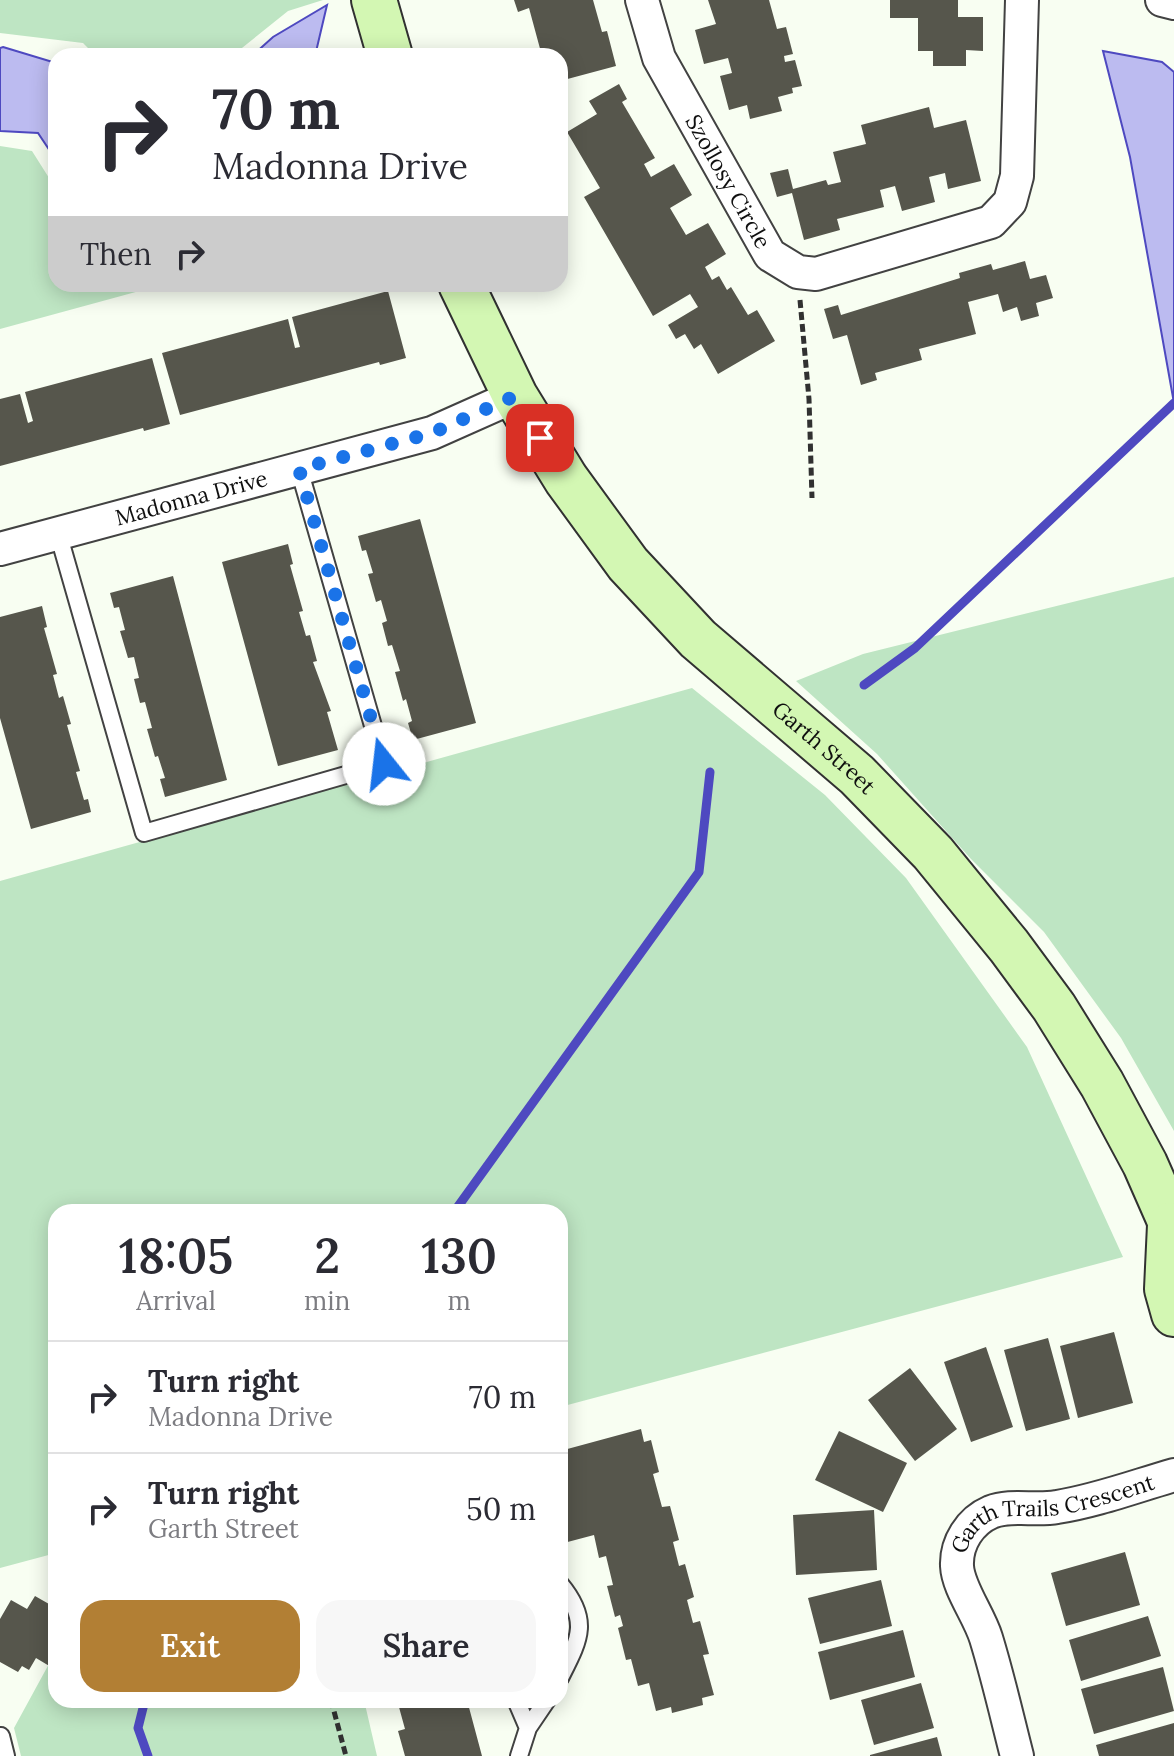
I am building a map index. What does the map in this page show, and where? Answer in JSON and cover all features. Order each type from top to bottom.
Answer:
[{"type":"street","points":[[374,0],[388,48]]},
{"type":"street","name":"Szollosy Circle","points":[[642,0],[659,58],[770,255],[798,272]]},
{"type":"street","points":[[798,272],[816,274],[991,222],[1010,202],[1017,176],[1022,0]]},
{"type":"street","points":[[1162,0],[1174,3]]},
{"type":"street","name":"Garth Street","points":[[465,292],[515,396],[566,479],[628,564],[698,639],[857,775],[933,853],[1054,1007],[1102,1084],[1145,1164],[1172,1228],[1167,1289],[1174,1314]]},
{"type":"street","name":"Madonna Drive","points":[[0,549],[432,433],[515,396]]},
{"type":"street","name":"Garth Trails Crescent","points":[[1017,1756],[986,1638],[958,1575],[957,1556],[963,1537],[975,1522],[992,1512],[1006,1508],[1066,1506],[1174,1475]]},
{"type":"lane","points":[[58,533],[144,833],[384,764],[299,469]]},
{"type":"lane","points":[[568,1594],[575,1602],[579,1638],[568,1661]]},
{"type":"lane","points":[[519,1708],[528,1728]]},
{"type":"lane","points":[[519,1756],[528,1728],[542,1708]]},
{"type":"lane","points":[[1,1736],[6,1756]]},
{"type":"path","points":[[798,272],[809,399],[812,498]]},
{"type":"path","points":[[333,1708],[346,1756]]},
{"type":"green space","points":[[0,0],[323,0],[288,11],[242,48],[88,48],[83,43],[0,33]]},
{"type":"green space","points":[[0,146],[32,151],[48,176],[48,292],[136,292],[0,329]]},
{"type":"green space","points":[[1174,577],[1174,1131],[1121,1038],[1044,932],[971,859],[877,754],[796,681],[863,654]]},
{"type":"green space","points":[[692,688],[825,795],[906,878],[1027,1047],[1123,1257],[568,1405],[568,1204],[48,1204],[48,1555],[0,1568],[0,881]]},
{"type":"green space","points":[[48,1666],[48,1708],[366,1708],[377,1756],[21,1756],[14,1728]]},
{"type":"water","points":[[327,5],[317,48],[261,48],[273,37]]},
{"type":"water","points":[[0,48],[48,61],[48,148],[38,133],[0,131]]},
{"type":"water","points":[[1103,51],[1162,62],[1174,72],[1174,403],[1130,157]]},
{"type":"building","points":[[514,0],[593,0],[602,32],[607,31],[616,66],[568,79],[568,48],[540,48],[529,8],[518,12]]},
{"type":"building","points":[[708,0],[769,0],[777,29],[786,27],[793,54],[784,56],[785,62],[795,60],[802,86],[792,88],[793,93],[778,97],[782,111],[750,119],[747,105],[729,110],[720,76],[732,73],[728,58],[704,64],[695,30],[716,24]]},
{"type":"building","points":[[890,0],[958,0],[958,17],[983,17],[983,51],[966,50],[966,66],[933,66],[933,51],[918,51],[918,18],[890,18]]},
{"type":"building","points":[[619,84],[627,99],[622,102],[655,158],[644,164],[651,177],[674,164],[692,195],[670,208],[686,235],[708,223],[726,254],[705,267],[712,280],[719,276],[727,290],[731,287],[748,315],[757,310],[775,341],[718,374],[701,344],[694,349],[685,334],[676,339],[668,325],[698,307],[690,294],[653,316],[584,197],[600,188],[568,131],[597,114],[589,101]]},
{"type":"building","points":[[929,107],[934,128],[966,120],[981,181],[948,189],[945,173],[929,177],[935,202],[902,211],[895,186],[880,190],[884,207],[837,219],[840,230],[804,240],[792,193],[777,197],[770,173],[788,169],[793,189],[826,180],[828,185],[841,182],[833,152],[866,144],[861,125]]},
{"type":"building","points":[[1025,261],[1030,279],[1046,275],[1053,298],[1036,303],[1039,316],[1021,321],[1017,307],[1003,312],[998,294],[968,302],[976,334],[919,349],[922,360],[875,373],[877,380],[861,385],[847,335],[833,339],[824,309],[838,305],[841,315],[960,278],[959,273],[991,264],[993,270]]},
{"type":"building","points":[[388,292],[406,358],[380,365],[379,362],[180,415],[162,353],[288,319],[295,348],[300,347],[292,317]]},
{"type":"building","points":[[152,358],[170,424],[144,431],[143,428],[0,466],[0,399],[20,394],[28,423],[33,421],[25,392]]},
{"type":"building","points":[[420,519],[476,723],[413,740],[408,723],[412,721],[395,672],[400,671],[392,645],[388,646],[382,623],[387,621],[381,600],[376,602],[368,574],[373,573],[358,536]]},
{"type":"building","points":[[288,544],[293,564],[290,565],[303,611],[299,612],[306,636],[310,635],[317,661],[313,662],[331,711],[327,712],[338,750],[278,766],[222,562]]},
{"type":"building","points":[[173,576],[227,780],[165,797],[160,779],[165,778],[147,729],[152,728],[145,702],[140,703],[134,679],[139,678],[134,657],[128,658],[120,631],[125,630],[119,607],[114,608],[110,593]]},
{"type":"building","points":[[42,606],[47,627],[44,628],[57,674],[53,675],[71,724],[67,725],[80,771],[76,772],[91,812],[31,829],[0,718],[0,617]]},
{"type":"building","points":[[1114,1332],[1133,1403],[1078,1418],[1060,1346]]},
{"type":"building","points":[[1048,1338],[1070,1419],[1026,1431],[1004,1350]]},
{"type":"building","points":[[986,1347],[1013,1427],[971,1442],[944,1362]]},
{"type":"building","points":[[910,1368],[957,1429],[915,1461],[868,1400]]},
{"type":"building","points":[[641,1429],[644,1442],[651,1440],[659,1472],[653,1474],[662,1507],[670,1506],[679,1540],[673,1542],[679,1566],[685,1564],[694,1597],[687,1600],[693,1623],[700,1621],[709,1654],[703,1655],[714,1695],[702,1698],[703,1705],[672,1713],[671,1707],[656,1711],[649,1683],[638,1686],[631,1659],[626,1660],[618,1628],[623,1626],[620,1615],[615,1617],[607,1586],[613,1585],[606,1556],[599,1558],[594,1535],[568,1542],[568,1449]]},
{"type":"building","points":[[839,1431],[907,1463],[883,1512],[815,1480]]},
{"type":"building","points":[[874,1510],[877,1570],[796,1575],[793,1515]]},
{"type":"building","points":[[1125,1552],[1140,1605],[1066,1626],[1051,1573]]},
{"type":"building","points":[[881,1580],[892,1626],[820,1644],[808,1598]]},
{"type":"building","points":[[35,1596],[48,1603],[48,1665],[36,1658],[29,1670],[22,1666],[18,1672],[0,1662],[0,1619],[11,1600],[27,1609]]},
{"type":"building","points":[[1148,1616],[1161,1656],[1081,1681],[1069,1640]]},
{"type":"building","points":[[903,1630],[915,1677],[830,1700],[818,1652]]},
{"type":"building","points":[[1163,1667],[1174,1711],[1094,1734],[1081,1689]]},
{"type":"building","points":[[921,1683],[934,1728],[874,1745],[861,1700]]},
{"type":"building","points":[[399,1708],[469,1708],[482,1756],[405,1756],[398,1731],[405,1729]]},
{"type":"building","points":[[1174,1723],[1174,1756],[1099,1756],[1096,1745]]},
{"type":"building","points":[[937,1737],[942,1756],[870,1756],[870,1755]]},
{"type":"waterway","points":[[864,685],[915,648],[1174,403]]},
{"type":"waterway","points":[[460,1204],[699,872],[710,772]]},
{"type":"waterway","points":[[143,1708],[138,1728],[148,1756]]},
{"type":"route","points":[[384,764],[299,469],[432,433],[515,396],[540,438]]}]
